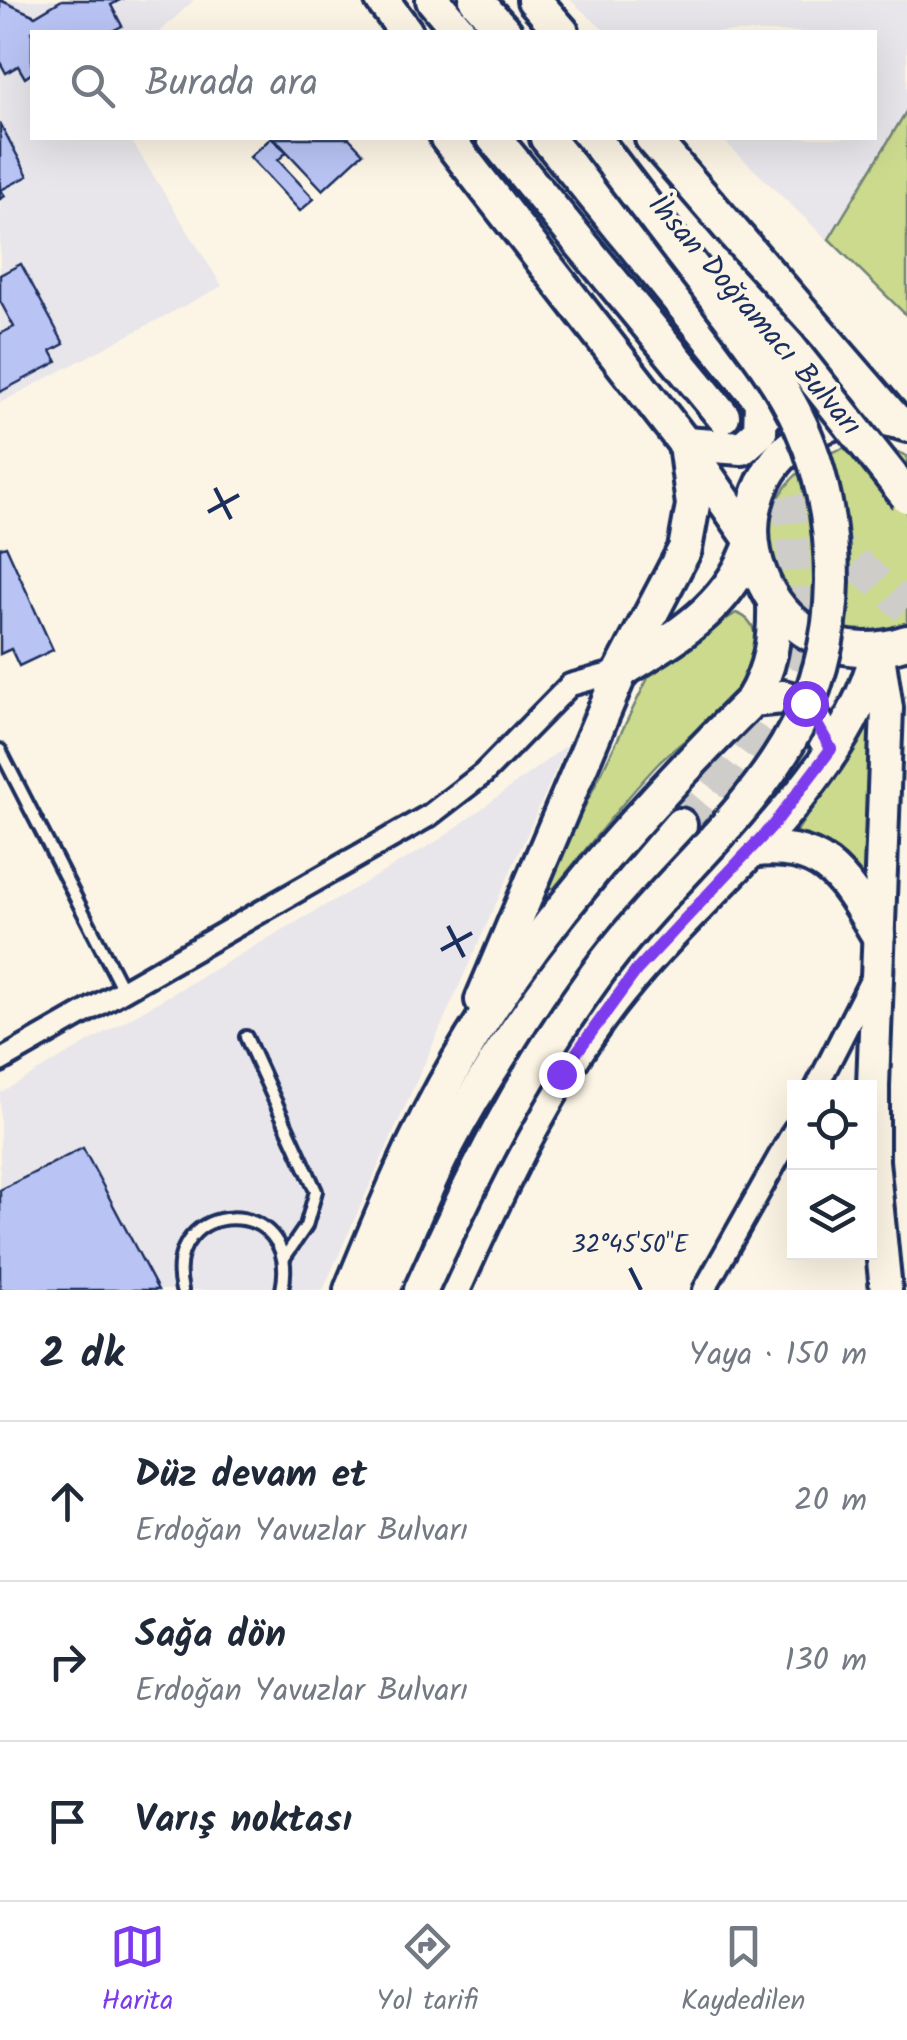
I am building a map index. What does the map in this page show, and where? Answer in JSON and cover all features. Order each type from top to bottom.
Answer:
[{"type":"main road","points":[[367,0],[378,30]]},
{"type":"main road","points":[[382,0],[404,30]]},
{"type":"main road","points":[[434,0],[458,30]]},
{"type":"main road","points":[[476,0],[504,30]]},
{"type":"main road","points":[[534,0],[560,30]]},
{"type":"main road","points":[[449,140],[685,444],[752,542],[763,584],[774,603],[792,622],[815,637],[844,647],[893,646]]},
{"type":"main road","points":[[496,140],[722,416]]},
{"type":"main road","name":"İhsan Doğramacı Bulvarı","points":[[549,140],[761,401],[802,419],[832,424]]},
{"type":"main road","points":[[421,1290],[484,1154],[528,1072],[613,952],[782,758],[810,706],[824,657],[832,551],[824,497],[802,427],[766,362],[598,140]]},
{"type":"main road","name":"İhsan Doğramacı Bulvarı","points":[[598,140],[788,346],[907,496]]},
{"type":"main road","points":[[654,140],[901,423]]},
{"type":"main road","points":[[685,444],[742,448],[760,432],[761,401]]},
{"type":"main road","points":[[620,671],[671,640],[718,603],[743,569],[752,542],[757,498],[766,478],[794,444],[832,424],[864,418],[901,423]]},
{"type":"main road","points":[[351,1290],[414,1143],[458,1060],[620,671],[686,549],[693,505],[685,444]]},
{"type":"main road","points":[[458,1060],[541,939],[620,835],[752,700],[770,662],[774,603]]},
{"type":"main road","points":[[452,1290],[526,1132],[574,1054],[636,971],[789,806],[831,749],[893,646]]},
{"type":"main road","points":[[873,1080],[887,708],[893,646]]},
{"type":"main road","points":[[752,700],[783,696],[805,703],[831,749]]},
{"type":"main road","points":[[383,1290],[444,1151],[498,1057],[572,954],[680,824]]},
{"type":"main road","points":[[747,851],[784,848],[817,857],[846,884],[878,935]]},
{"type":"main road","points":[[872,1170],[886,1290]]},
{"type":"street","points":[[0,1061],[430,815],[483,774],[570,685],[620,671]]},
{"type":"street","points":[[820,1080],[876,970]]},
{"type":"street","points":[[704,1290],[786,1161]]},
{"type":"lane","points":[[0,750],[123,990]]},
{"type":"lane","points":[[246,1037],[316,1191],[306,1226],[284,1258],[282,1290]]},
{"type":"lane","points":[[182,1290],[178,1273],[181,1252],[192,1234],[210,1222],[230,1217],[251,1220],[269,1231],[284,1258]]},
{"type":"shaded area","points":[[0,0],[194,0],[162,30],[30,30],[30,140],[131,140],[222,286],[0,403]]},
{"type":"shaded area","points":[[570,0],[907,0],[907,316],[723,140],[877,140],[877,30],[604,30]]},
{"type":"shaded area","points":[[567,745],[323,1290],[0,1290],[0,1093],[442,838]]},
{"type":"green space","points":[[907,110],[907,316],[829,239]]},
{"type":"green space","points":[[853,446],[891,449],[907,456],[907,627],[879,635],[843,632],[787,598],[777,583],[769,542],[770,522],[786,487],[814,461]]},
{"type":"green space","points":[[736,613],[746,619],[755,638],[752,661],[736,692],[719,712],[657,765],[553,889],[546,885],[657,664]]},
{"type":"green space","points":[[870,719],[865,880],[834,850],[795,834]]},
{"type":"building","points":[[0,0],[35,16],[62,0],[120,0],[111,5],[122,26],[114,30],[30,30],[30,74],[25,78],[18,66],[6,73],[0,62]]},
{"type":"building","points":[[0,123],[28,176],[1,190],[5,196],[0,199]]},
{"type":"building","points":[[273,140],[287,152],[278,160],[314,199],[300,211],[250,157]]},
{"type":"building","points":[[276,140],[351,140],[363,153],[323,190]]},
{"type":"building","points":[[21,264],[64,344],[51,351],[57,362],[0,392],[0,334],[14,327],[0,301],[0,275]]},
{"type":"building","points":[[6,546],[53,650],[19,666],[11,649],[0,654],[0,548]]},
{"type":"building","points":[[83,1148],[158,1290],[0,1290],[0,1190]]},
{"type":"tunnel","points":[[680,825],[745,745],[782,676],[795,600],[787,496]]},
{"type":"tunnel","points":[[819,531],[907,608]]},
{"type":"route","points":[[561,1074],[636,971],[689,909],[774,824],[831,749],[815,714],[805,703]]}]
